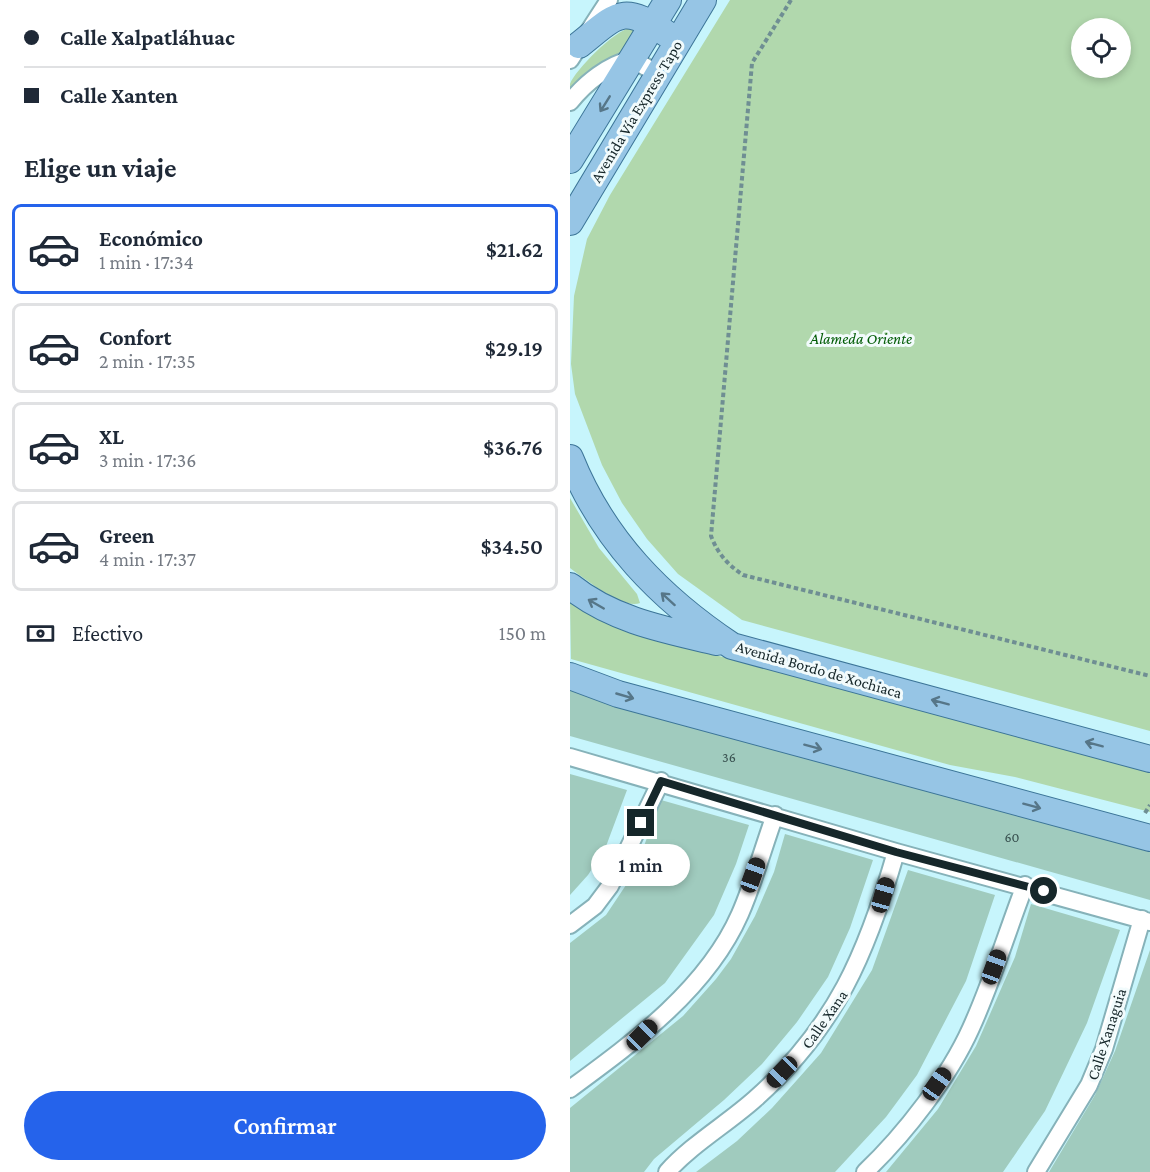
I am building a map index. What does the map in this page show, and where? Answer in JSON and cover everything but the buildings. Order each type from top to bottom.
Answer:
[{"type":"main road","name":"Avenida Vía Express Tapo","points":[[572,150],[668,0]]},
{"type":"main road","name":"Avenida Vía Express Tapo","points":[[570,222],[703,0]]},
{"type":"main road","points":[[575,53],[608,21],[618,16],[639,17],[677,41]]},
{"type":"main road","name":"Avenida Bordo de Xochiaca","points":[[570,458],[600,516],[631,561],[685,614],[732,646],[1150,759]]},
{"type":"main road","points":[[570,586],[597,606],[621,616],[647,625],[732,646]]},
{"type":"main road","points":[[570,676],[650,703],[1150,838]]},
{"type":"street","points":[[575,53],[609,0]]},
{"type":"street","points":[[570,102],[601,73],[616,63],[632,59],[658,74]]},
{"type":"street","points":[[570,757],[661,781],[896,852],[1025,885],[1146,921]]},
{"type":"street","points":[[570,925],[595,906],[610,886],[661,781]]},
{"type":"street","points":[[570,1089],[642,1035],[696,979],[719,949],[739,915],[775,815]]},
{"type":"street","name":"Calle Xana","points":[[667,1172],[756,1098],[807,1045],[849,983],[877,917],[896,852]]},
{"type":"street","points":[[865,1172],[926,1101],[971,1028],[1025,885]]},
{"type":"street","name":"Calle Xanaguia","points":[[1036,1172],[1089,1085],[1104,1049],[1146,921]]},
{"type":"path","points":[[791,0],[752,63],[711,536],[716,551],[743,575],[1150,676]]},
{"type":"green space","name":"Alameda Oriente","points":[[730,0],[1150,0],[1150,731],[742,620],[678,574],[647,539],[622,503],[602,465],[575,394],[571,364],[574,296],[587,239],[610,195]]},
{"type":"green space","points":[[630,28],[638,30],[628,47],[570,94],[570,84],[573,78],[587,61],[615,36]]},
{"type":"green space","points":[[570,498],[599,548],[637,594],[640,603],[633,604],[614,598],[570,568]]},
{"type":"green space","points":[[570,602],[588,614],[629,632],[1150,771],[1150,812],[1015,777],[950,765],[571,659]]},
{"type":"route","points":[[641,823],[661,781],[896,852],[1044,891]]}]
